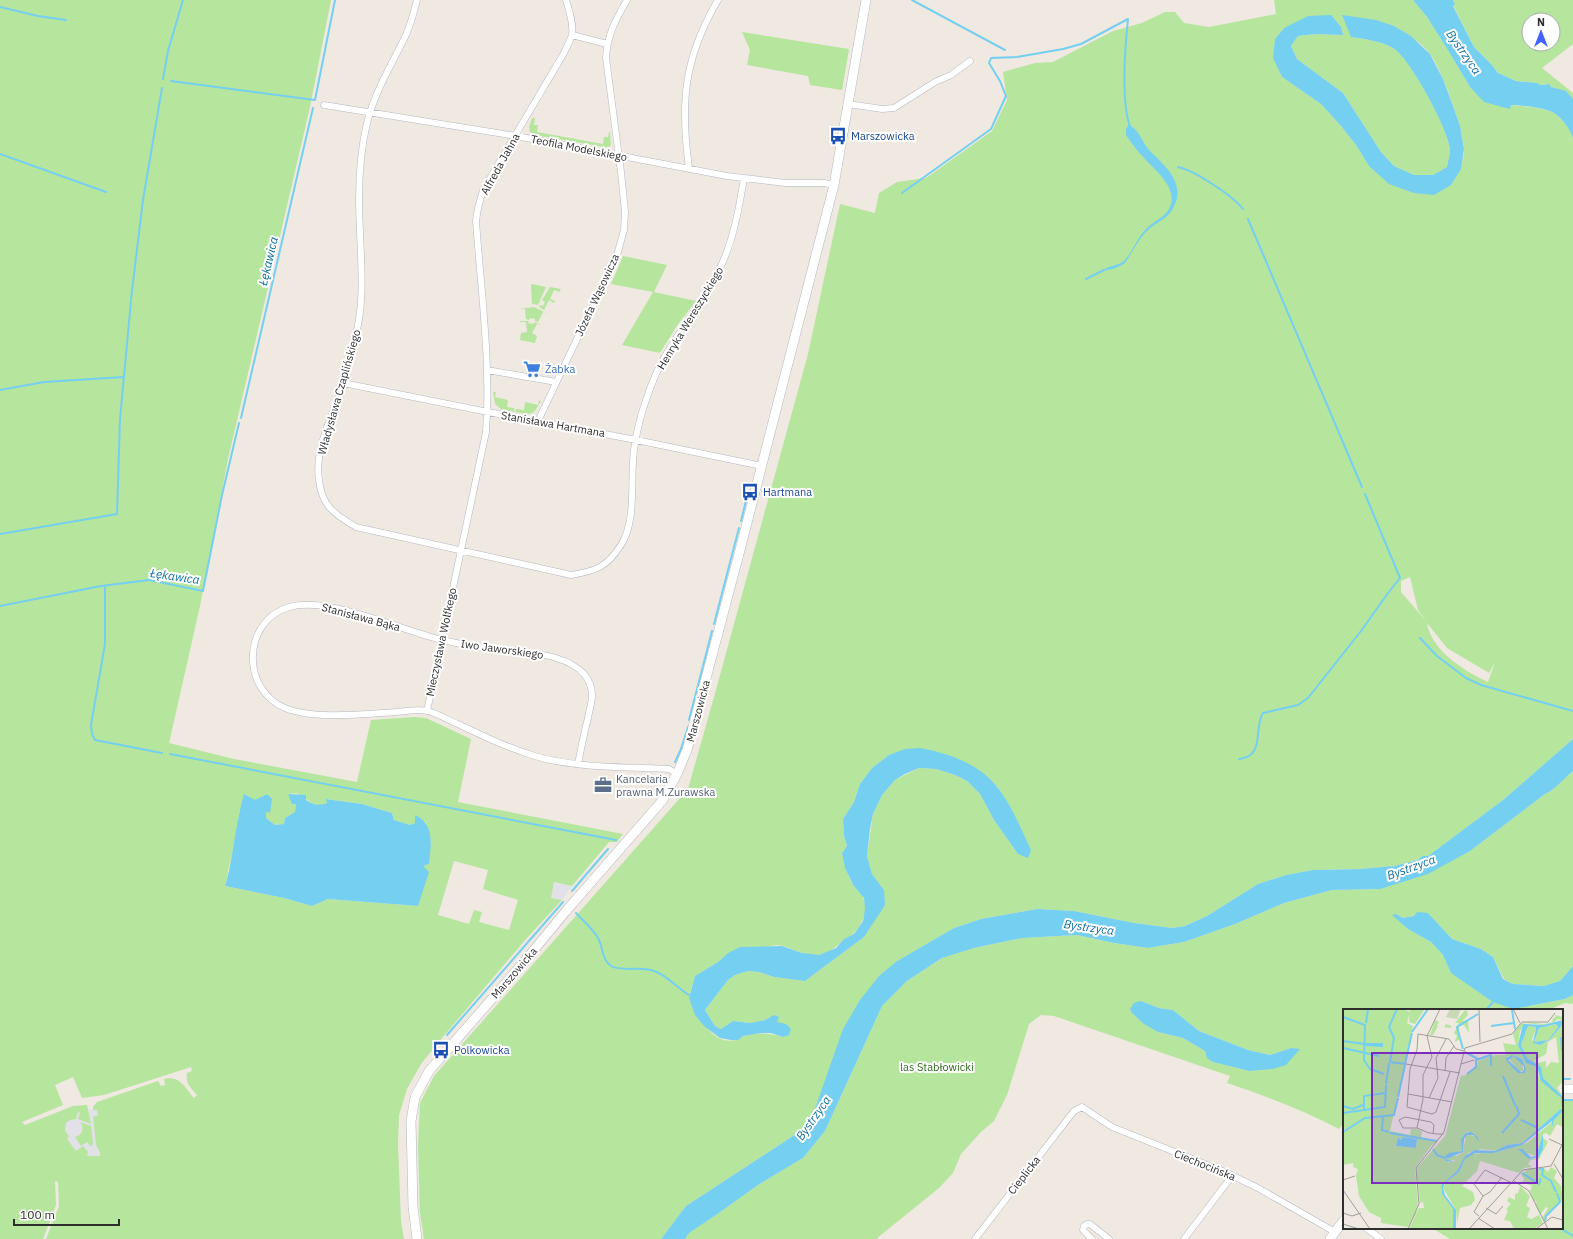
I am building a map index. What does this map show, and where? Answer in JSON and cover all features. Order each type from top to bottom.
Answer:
[{"type":"street","name":"Władysława Czaplińskiego","points":[[417,0],[407,34],[375,95],[370,111],[363,146],[359,203],[362,293],[358,324],[343,383],[320,451],[318,478],[321,494],[328,507],[338,516],[356,527],[461,550]]},
{"type":"street","name":"Alfreda Jahna","points":[[488,412],[487,370],[476,221],[478,208],[483,190],[564,53],[572,35],[570,14],[566,0]]},
{"type":"street","name":"Józefa Wąsowicza","points":[[538,421],[605,282],[618,250],[624,230],[625,212],[606,58],[607,44],[614,24],[627,0]]},
{"type":"street","points":[[689,168],[684,124],[684,98],[689,69],[698,42],[718,0]]},
{"type":"street","name":"Marszowicka","points":[[417,1239],[413,1207],[411,1127],[415,1097],[421,1083],[433,1066],[662,800],[687,750],[834,185],[866,0]]},
{"type":"street","points":[[572,35],[607,44]]},
{"type":"street","points":[[848,104],[882,110],[894,108],[935,82],[950,75],[970,61]]},
{"type":"street","name":"Teofila Modelskiego","points":[[324,105],[370,111],[516,136],[744,178],[786,183],[824,183],[834,185]]},
{"type":"street","name":"Henryka Wereszyckiego","points":[[461,550],[571,574],[591,572],[608,562],[622,544],[629,525],[634,450],[644,404],[669,348],[706,294],[722,266],[734,228],[744,178]]},
{"type":"street","points":[[487,370],[556,382]]},
{"type":"street","name":"Stanisława Hartmana","points":[[343,383],[762,466]]},
{"type":"street","name":"Mieczysława Wolfkego","points":[[488,412],[486,432],[427,711],[500,744],[556,762],[669,769],[676,774]]},
{"type":"street","name":"Stanisława Bąka","points":[[427,711],[335,715],[287,709],[272,700],[259,684],[253,669],[252,654],[262,627],[273,616],[282,610],[301,605],[318,606],[350,612],[441,640]]},
{"type":"street","name":"Iwo Jaworskiego","points":[[441,640],[509,651],[538,653],[572,664],[584,674],[590,684],[592,696],[578,764]]},
{"type":"street","name":"Ciechocińska","points":[[1074,1111],[1078,1108],[1084,1108],[1093,1116],[1118,1129],[1232,1176],[1284,1202],[1332,1235]]},
{"type":"street","name":"Cieplicka","points":[[975,1239],[1074,1111]]},
{"type":"street","points":[[1184,1239],[1232,1176]]},
{"type":"street","points":[[1332,1235],[1343,1221]]},
{"type":"street","points":[[1092,1239],[1083,1230],[1084,1226],[1087,1224],[1090,1224],[1109,1239]]},
{"type":"street","points":[[1367,1229],[1381,1239]]},
{"type":"shaded area","points":[[554,882],[572,886],[562,900],[550,898]]},
{"type":"shaded area","points":[[79,1109],[102,1109],[116,1162],[58,1155],[28,1125]]},
{"type":"green space","points":[[0,0],[331,0],[310,107],[228,459],[200,606],[169,743],[234,759],[357,782],[371,720],[415,717],[426,718],[471,739],[458,802],[623,834],[617,842],[609,842],[572,886],[554,882],[551,898],[562,900],[526,939],[442,1038],[421,1064],[407,1089],[399,1115],[398,1144],[401,1221],[404,1239],[46,1239],[59,1206],[58,1182],[55,1181],[56,1205],[43,1239],[0,1239]],"holes":[[[267,794],[270,813],[266,812],[266,818],[275,825],[284,824],[285,818],[295,812],[296,804],[288,794],[298,794],[314,805],[322,805],[327,803],[327,799],[362,804],[392,813],[394,820],[410,825],[415,823],[415,815],[426,823],[431,841],[424,867],[425,869],[418,906],[328,899],[312,906],[284,898],[225,886],[240,810]],[[454,861],[488,870],[483,889],[518,900],[509,930],[479,922],[482,912],[474,910],[469,924],[438,915]],[[191,1067],[192,1071],[187,1073],[187,1080],[197,1095],[194,1098],[182,1083],[170,1078],[164,1079],[165,1085],[161,1086],[158,1081],[97,1102],[93,1107],[93,1110],[97,1110],[98,1115],[93,1117],[96,1145],[100,1152],[100,1156],[87,1156],[88,1152],[83,1146],[76,1151],[67,1139],[69,1136],[65,1131],[66,1123],[70,1120],[76,1119],[78,1112],[80,1113],[78,1119],[91,1124],[87,1105],[73,1106],[25,1125],[22,1122],[63,1105],[55,1085],[73,1077],[82,1098],[104,1095]]]},
{"type":"green space","points":[[1274,0],[1413,0],[1427,17],[1470,87],[1510,108],[1511,105],[1550,111],[1563,121],[1572,135],[1573,739],[1503,800],[1428,856],[1422,856],[1418,860],[1394,866],[1360,869],[1313,870],[1286,875],[1258,884],[1207,916],[1185,926],[1172,928],[1134,923],[1074,911],[1037,909],[981,919],[954,928],[897,961],[818,1104],[811,1120],[793,1136],[686,1206],[661,1239],[424,1239],[420,1213],[418,1147],[420,1103],[434,1076],[688,789],[808,354],[840,204],[875,213],[879,193],[897,182],[926,178],[992,131],[1007,100],[1003,72],[1035,63],[1053,62],[1113,31],[1142,23],[1165,12],[1175,12],[1184,23],[1209,27],[1276,14]],"holes":[[[1394,26],[1409,35],[1430,54],[1446,86],[1463,140],[1464,149],[1462,164],[1451,185],[1369,166],[1356,145],[1321,104],[1282,77],[1274,58],[1275,39],[1284,28],[1341,27],[1342,35],[1316,34],[1298,36],[1291,46],[1297,59],[1343,93],[1381,152],[1394,166],[1414,175],[1433,175],[1447,167],[1450,149],[1443,126],[1428,95],[1401,54],[1393,48],[1378,42],[1351,37]],[[1410,577],[1418,610],[1426,621],[1401,592],[1401,581]],[[1427,623],[1447,648],[1489,673],[1495,662],[1488,682],[1459,666],[1442,651],[1430,633]],[[889,755],[997,786],[1017,821],[1018,854],[994,820],[980,794],[967,781],[955,775],[936,769],[919,768],[895,780],[882,795],[873,814],[867,856],[872,874],[884,890],[864,937],[805,981],[774,977],[759,972],[748,971],[735,975],[728,980],[705,1010],[715,1026],[721,1029],[733,1021],[750,1023],[765,1020],[770,1017],[777,1022],[783,1037],[768,1034],[754,1034],[743,1036],[736,1040],[727,1041],[719,1038],[706,1027],[689,997],[695,976],[718,962],[728,953],[777,945],[813,955],[826,953],[852,935],[860,926],[864,918],[865,904],[862,896],[854,887],[845,866],[842,853],[847,846],[844,836],[843,819],[854,802],[860,784],[872,768]]]},
{"type":"green space","points":[[1453,0],[1573,0],[1573,44],[1542,68],[1573,93],[1573,99],[1563,91],[1545,84],[1541,85],[1537,83],[1516,81],[1498,73],[1474,47],[1453,5],[1455,4]]},
{"type":"green space","points":[[742,32],[849,49],[842,90],[810,85],[808,76],[747,65],[750,50]]},
{"type":"green space","points":[[532,118],[535,118],[534,125],[538,125],[537,132],[603,144],[604,137],[608,137],[610,132],[611,145],[609,147],[604,147],[535,135],[530,132],[529,127]]},
{"type":"green space","points":[[623,256],[667,265],[654,292],[696,301],[676,327],[660,353],[622,345],[653,292],[611,284]]},
{"type":"green space","points":[[532,284],[546,287],[538,305],[532,304]]},
{"type":"green space","points":[[550,287],[561,289],[559,292],[554,290],[550,299],[555,301],[554,303],[549,300],[544,310],[539,307],[540,305],[543,306],[545,302],[542,300]]},
{"type":"green space","points":[[534,307],[548,314],[543,312],[538,322],[535,321],[535,319],[526,319],[525,309],[519,309]]},
{"type":"green space","points":[[520,321],[529,321],[528,323],[534,324],[534,322],[542,325],[537,324],[532,333],[537,336],[535,343],[520,340],[521,333],[527,332],[526,322]]},
{"type":"green space","points":[[493,392],[496,392],[495,397],[508,400],[507,407],[514,408],[514,412],[501,409],[495,404]]},
{"type":"green space","points":[[539,400],[541,401],[534,412],[529,414],[515,412],[516,409],[524,410],[525,402],[538,405]]},
{"type":"green space","name":"las Stabłowicki","points":[[1573,771],[1573,966],[1560,981],[1544,986],[1513,984],[1504,979],[1493,957],[1481,949],[1452,939],[1428,913],[1403,918],[1396,914],[1408,929],[1431,942],[1443,955],[1451,973],[1530,1006],[1565,999],[1573,995],[1573,1004],[1565,1003],[1550,1009],[1343,1009],[1343,1123],[1339,1129],[1284,1104],[1227,1083],[1230,1076],[1054,1016],[1041,1015],[1029,1024],[1007,1095],[994,1121],[981,1132],[961,1154],[953,1173],[939,1188],[876,1239],[685,1239],[688,1233],[758,1185],[803,1158],[825,1131],[882,1006],[907,981],[944,957],[974,948],[1022,938],[1077,935],[1114,943],[1148,948],[1184,942],[1235,924],[1284,903],[1332,890],[1380,889],[1470,851],[1553,789]],"holes":[[[1141,1001],[1159,1008],[1173,1010],[1199,1031],[1248,1050],[1270,1055],[1291,1048],[1299,1050],[1249,1071],[1213,1062],[1207,1057],[1205,1051],[1183,1038],[1158,1032]]]},
{"type":"green space","points":[[1563,1099],[1573,1099],[1573,1239],[1450,1239],[1434,1229],[1563,1229]]},
{"type":"green space","points":[[80,1122],[91,1126],[93,1143],[91,1147],[87,1142],[81,1146],[75,1137],[82,1131]]},
{"type":"water","name":"Bystrzyca","points":[[1413,0],[1453,0],[1455,4],[1453,6],[1474,47],[1498,73],[1516,81],[1537,83],[1541,85],[1549,84],[1551,87],[1566,91],[1573,99],[1573,138],[1563,121],[1550,111],[1515,105],[1511,105],[1510,109],[1484,102],[1470,87],[1427,17]]},
{"type":"water","points":[[1331,15],[1341,27],[1343,35],[1316,34],[1298,36],[1291,46],[1297,59],[1343,93],[1381,152],[1394,166],[1414,175],[1433,175],[1447,167],[1450,149],[1443,126],[1418,79],[1400,54],[1393,48],[1383,44],[1351,37],[1342,15],[1376,20],[1394,26],[1411,36],[1430,54],[1443,79],[1452,103],[1460,126],[1464,149],[1461,169],[1451,185],[1434,195],[1414,193],[1389,184],[1369,166],[1356,145],[1321,104],[1282,77],[1273,58],[1275,39],[1284,28],[1308,16]]},
{"type":"water","points":[[1129,124],[1129,126],[1135,129],[1138,133],[1147,148],[1169,171],[1177,186],[1177,194],[1175,203],[1170,213],[1145,233],[1125,263],[1109,270],[1103,270],[1125,260],[1143,233],[1149,226],[1167,212],[1172,202],[1169,188],[1165,181],[1137,151],[1126,135],[1126,129]]},
{"type":"water","name":"Bystrzyca","points":[[1573,739],[1573,771],[1553,789],[1470,851],[1428,874],[1380,889],[1332,890],[1284,903],[1235,924],[1184,942],[1148,948],[1114,943],[1077,935],[1022,938],[974,948],[942,958],[907,981],[882,1006],[825,1131],[803,1158],[758,1185],[689,1233],[685,1239],[661,1239],[686,1206],[793,1136],[811,1120],[843,1029],[860,1000],[879,976],[897,961],[954,928],[981,919],[1037,909],[1074,911],[1134,923],[1172,928],[1185,926],[1207,916],[1258,884],[1286,875],[1313,870],[1360,869],[1394,866],[1418,860],[1422,856],[1428,856],[1503,800]]},
{"type":"water","points":[[920,748],[941,753],[963,761],[982,772],[991,780],[1003,795],[1020,826],[1031,850],[1028,858],[1018,854],[994,820],[980,794],[967,781],[955,775],[936,769],[919,768],[905,774],[895,780],[882,795],[873,814],[867,856],[872,874],[884,890],[885,905],[864,937],[805,981],[774,977],[759,972],[748,971],[735,975],[728,980],[705,1010],[715,1026],[721,1029],[733,1021],[750,1023],[765,1020],[774,1015],[779,1017],[777,1022],[786,1024],[791,1029],[789,1035],[783,1037],[771,1033],[761,1033],[743,1036],[738,1040],[720,1038],[704,1026],[695,1015],[689,998],[695,976],[718,962],[728,953],[740,947],[782,946],[802,953],[819,955],[836,948],[844,939],[854,934],[863,921],[865,909],[864,898],[853,885],[845,868],[842,853],[847,846],[844,836],[843,819],[854,802],[860,784],[872,768],[889,755],[905,749]]},
{"type":"water","points":[[244,794],[255,800],[267,794],[272,799],[270,813],[266,812],[266,818],[275,825],[284,824],[285,818],[295,812],[296,804],[292,804],[288,794],[306,795],[306,800],[316,804],[327,803],[326,799],[362,804],[392,813],[394,820],[410,825],[415,823],[415,815],[426,824],[429,829],[431,843],[429,864],[425,865],[424,867],[429,872],[418,906],[328,899],[312,906],[284,898],[225,886]]},
{"type":"water","points":[[1417,912],[1428,913],[1452,939],[1481,949],[1493,957],[1503,979],[1513,984],[1544,986],[1560,981],[1573,966],[1573,995],[1565,999],[1513,1009],[1493,1002],[1451,973],[1443,955],[1431,942],[1408,929],[1392,915],[1396,914],[1403,918],[1414,916]]},
{"type":"water","points":[[1141,1001],[1159,1008],[1173,1010],[1199,1031],[1248,1050],[1270,1055],[1291,1048],[1300,1049],[1286,1065],[1273,1069],[1249,1071],[1213,1062],[1207,1058],[1205,1051],[1183,1038],[1158,1032],[1144,1024],[1132,1013],[1130,1009],[1134,1003]]},
{"type":"waterway","points":[[163,79],[168,51],[183,0]]},
{"type":"waterway","points":[[171,81],[315,100],[335,0]]},
{"type":"waterway","points":[[912,0],[1005,50]]},
{"type":"waterway","points":[[0,7],[38,16],[66,20]]},
{"type":"waterway","points":[[902,193],[991,129],[1006,96],[1000,81],[989,63],[991,58],[1017,57],[1063,49],[1081,44],[1128,19],[1124,90],[1125,105],[1131,129]]},
{"type":"waterway","points":[[131,299],[143,200],[162,88]]},
{"type":"waterway","name":"Łękawica","points":[[241,418],[313,108]]},
{"type":"waterway","points":[[0,154],[106,192]]},
{"type":"waterway","points":[[1178,167],[1194,173],[1213,184],[1231,197],[1243,209]]},
{"type":"waterway","points":[[1248,219],[1362,487]]},
{"type":"waterway","points":[[1086,279],[1104,270]]},
{"type":"waterway","points":[[0,534],[117,514],[120,419],[131,301]]},
{"type":"waterway","points":[[0,390],[44,382],[124,377]]},
{"type":"waterway","name":"Łękawica","points":[[0,606],[101,586],[149,580],[203,591],[222,495],[239,423]]},
{"type":"waterway","points":[[1239,759],[1249,756],[1256,748],[1259,724],[1263,713],[1298,705],[1308,698],[1361,631],[1400,578],[1365,494]]},
{"type":"waterway","points":[[741,521],[746,501]]},
{"type":"waterway","points":[[714,624],[739,528]]},
{"type":"waterway","points":[[105,587],[105,644],[91,725],[92,734],[95,740],[162,753]]},
{"type":"waterway","points":[[689,720],[712,631]]},
{"type":"waterway","points":[[1420,638],[1437,656],[1466,678],[1481,685],[1573,711]]},
{"type":"waterway","points":[[675,762],[688,727]]},
{"type":"waterway","points":[[170,754],[616,840]]},
{"type":"waterway","points":[[572,891],[608,849]]},
{"type":"waterway","points":[[447,1035],[563,902]]},
{"type":"waterway","points":[[576,913],[596,935],[606,960],[611,966],[620,969],[643,969],[654,971],[663,975],[689,995]]},
{"type":"waterway","points":[[1487,1009],[1493,1002]]},
{"type":"waterway","points":[[1563,1079],[1570,1079]]},
{"type":"waterway","points":[[1563,1100],[1573,1100]]},
{"type":"waterway","points":[[1562,1229],[1573,1236]]},
{"type":"place","name":"Marszowicka","points":[[838,136]]},
{"type":"place","name":"Żabka","points":[[532,369]]},
{"type":"place","name":"Hartmana","points":[[750,492]]},
{"type":"place","name":"Kancelaria prawna M.Zurawska","points":[[603,785]]},
{"type":"place","name":"Polkowicka","points":[[441,1050]]}]
